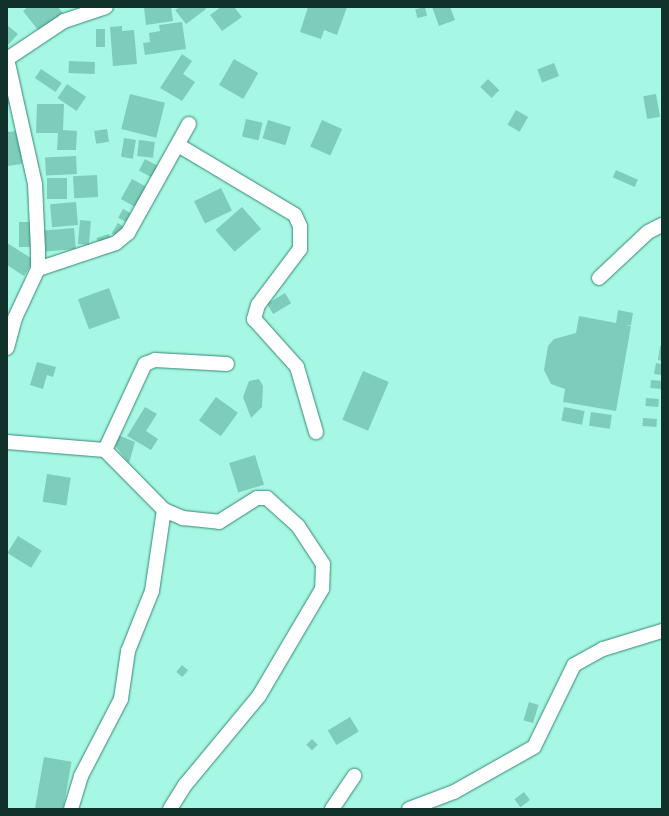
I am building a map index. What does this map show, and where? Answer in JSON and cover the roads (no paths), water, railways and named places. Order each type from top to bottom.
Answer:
[{"type":"street","points":[[7,348],[15,318],[38,269],[35,184],[7,59],[64,21],[106,7]]},
{"type":"street","points":[[38,269],[110,246],[128,233],[189,124]]},
{"type":"street","points":[[178,145],[295,215],[300,226],[300,249],[258,304],[254,319],[297,367],[316,432]]},
{"type":"street","points":[[599,278],[648,232],[662,225]]},
{"type":"street","points":[[105,450],[145,364],[155,360],[227,364]]},
{"type":"street","points":[[7,442],[105,450],[164,510],[183,518],[219,522],[257,498],[267,498],[298,526],[323,564],[322,589],[259,696],[185,785],[170,809]]},
{"type":"street","points":[[71,809],[81,776],[120,700],[128,651],[152,590],[164,510]]},
{"type":"street","points":[[409,809],[454,792],[534,747],[574,665],[602,649],[662,631]]},
{"type":"street","points":[[332,809],[354,776]]}]
